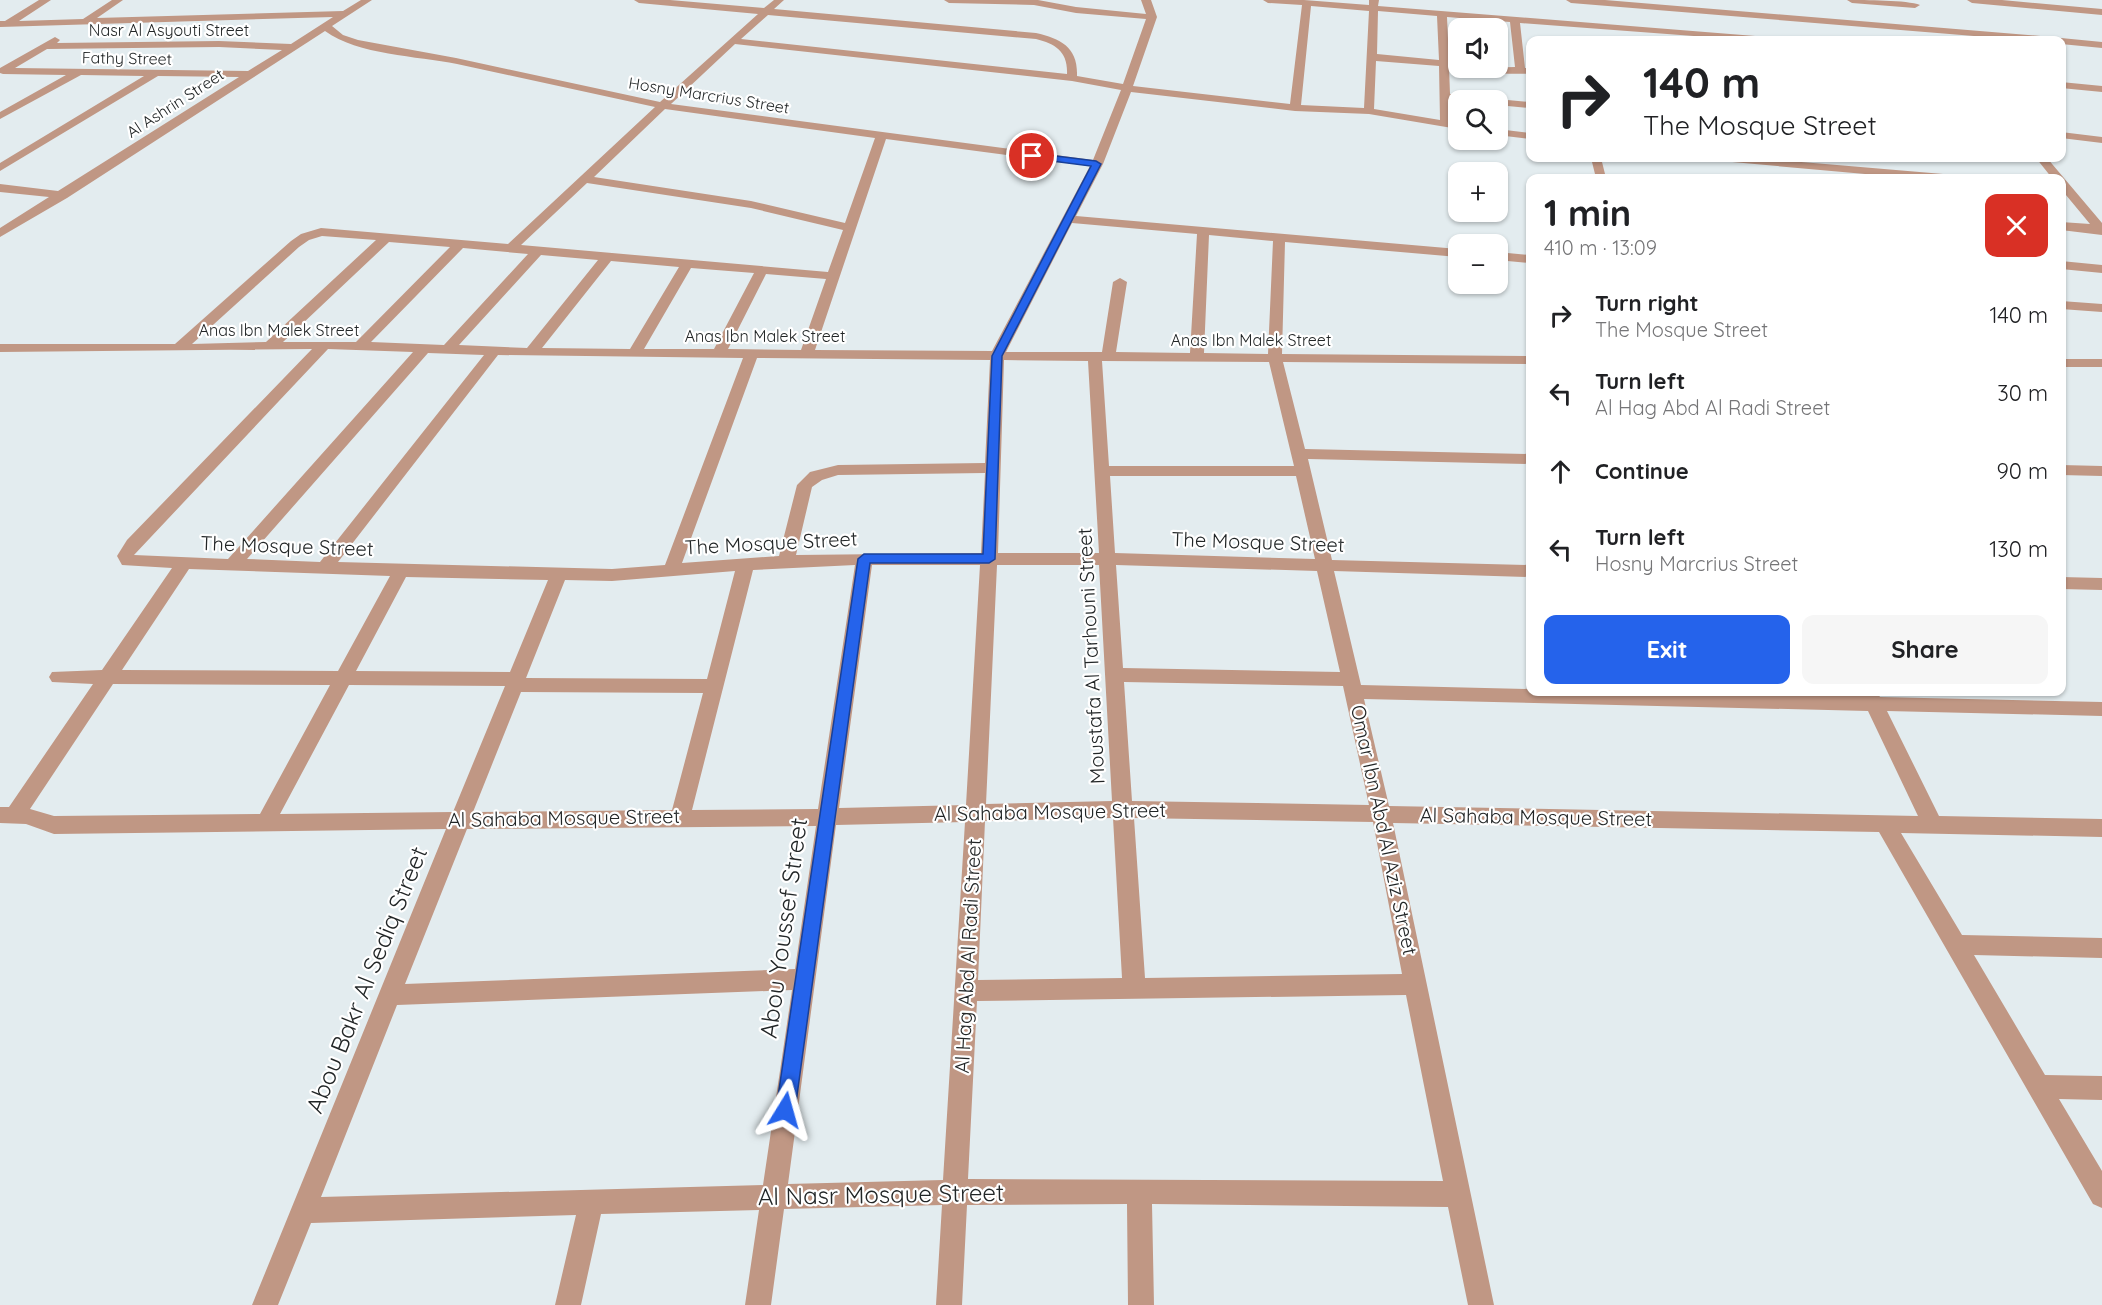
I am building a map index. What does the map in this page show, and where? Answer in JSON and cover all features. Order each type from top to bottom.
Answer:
[{"type":"street","points":[[2,25],[46,0]]},
{"type":"street","points":[[2,72],[118,0]]},
{"type":"street","name":"Al Ashrin Street","points":[[0,233],[367,0]]},
{"type":"street","points":[[639,0],[765,12],[984,27],[1036,36],[1058,42],[1066,48],[1074,61],[1072,78]]},
{"type":"street","points":[[510,249],[732,41],[779,0]]},
{"type":"street","points":[[949,0],[980,5],[1034,2],[1076,10],[1152,17]]},
{"type":"street","points":[[997,356],[1070,219],[1096,164],[1127,88],[1152,17],[1146,0]]},
{"type":"street","points":[[1268,0],[1374,4],[1442,14],[1515,20],[1564,20],[1584,29],[1678,36]]},
{"type":"street","points":[[1571,0],[1715,12],[1922,14],[1941,36]]},
{"type":"street","points":[[1712,0],[1715,12]]},
{"type":"street","points":[[1852,0],[2032,36]]},
{"type":"street","points":[[1972,0],[2102,12]]},
{"type":"street","points":[[1295,108],[1307,3]]},
{"type":"street","points":[[1369,111],[1374,4]]},
{"type":"street","points":[[2,25],[344,14]]},
{"type":"street","points":[[732,41],[1072,78],[1127,88],[1295,108],[1369,111],[1446,124],[1442,14]]},
{"type":"street","points":[[1508,70],[1525,71],[1515,20]]},
{"type":"street","name":"Hosny Marcrius Street","points":[[325,26],[330,31],[356,43],[456,61],[664,106],[881,137],[1096,164]]},
{"type":"street","points":[[2066,41],[2102,45]]},
{"type":"street","name":"Nasr Al Asyouti Street","points":[[45,46],[219,44],[292,47]]},
{"type":"street","points":[[1371,57],[1448,64]]},
{"type":"street","name":"Fathy Street","points":[[2,72],[250,74]]},
{"type":"street","points":[[0,116],[78,72]]},
{"type":"street","points":[[0,168],[156,73]]},
{"type":"street","points":[[2066,85],[2102,89]]},
{"type":"street","points":[[1508,103],[1526,105]]},
{"type":"street","points":[[1508,133],[1526,136]]},
{"type":"street","points":[[2066,136],[2102,140]]},
{"type":"street","points":[[806,355],[881,137]]},
{"type":"street","points":[[1765,162],[1899,174]]},
{"type":"street","points":[[2044,162],[2053,174]]},
{"type":"street","points":[[586,179],[748,202],[795,212],[849,228]]},
{"type":"street","points":[[0,188],[63,195]]},
{"type":"street","points":[[2066,190],[2101,230]]},
{"type":"street","points":[[1070,219],[1448,252]]},
{"type":"street","points":[[2066,226],[2101,230]]},
{"type":"street","points":[[1197,357],[1203,231]]},
{"type":"street","points":[[179,348],[305,237],[321,232],[832,276]]},
{"type":"street","points":[[268,347],[387,237]]},
{"type":"street","name":"Omar Ibn Abd Al Aziz Street","points":[[1279,237],[1275,358],[1326,565],[1381,814],[1481,1305]]},
{"type":"street","points":[[359,347],[460,244]]},
{"type":"street","points":[[446,351],[537,251]]},
{"type":"street","points":[[531,352],[607,257]]},
{"type":"street","points":[[1508,257],[1526,259]]},
{"type":"street","points":[[634,353],[687,264]]},
{"type":"street","points":[[2066,265],[2102,269]]},
{"type":"street","points":[[719,354],[762,270]]},
{"type":"street","name":"Moustafa Al Tarhouni Street","points":[[1120,282],[1102,357],[1103,471],[1134,988]]},
{"type":"street","points":[[2066,305],[2102,308]]},
{"type":"street","name":"Anas Ibn Malek Street","points":[[0,348],[324,345],[493,352],[1526,360]]},
{"type":"street","name":"The Mosque Street","points":[[324,345],[133,543],[125,556],[128,561],[401,571],[612,575],[746,563],[864,559],[1108,559],[1526,571]]},
{"type":"street","points":[[232,565],[423,350]]},
{"type":"street","points":[[325,567],[493,352]]},
{"type":"street","points":[[671,571],[751,354]]},
{"type":"street","name":"Al Hag Abd Al Radi Street","points":[[949,1305],[989,559],[997,356]]},
{"type":"street","points":[[2066,363],[2102,363]]},
{"type":"street","points":[[1103,471],[1301,462],[1526,459]]},
{"type":"street","points":[[786,561],[805,485],[816,476],[838,470],[993,468]]},
{"type":"street","points":[[2066,470],[2102,471]]},
{"type":"street","name":"Abou Youssef Street","points":[[758,1305],[864,559]]},
{"type":"street","points":[[8,815],[107,677],[184,563]]},
{"type":"street","points":[[680,817],[746,563]]},
{"type":"street","points":[[266,822],[401,571]]},
{"type":"street","name":"Abou Bakr Al Sediq Street","points":[[266,1305],[559,574]]},
{"type":"street","points":[[2066,583],[2102,584]]},
{"type":"street","points":[[1114,675],[1353,686],[1526,690]]},
{"type":"street","points":[[57,677],[344,678],[715,686]]},
{"type":"street","points":[[1785,696],[2102,709]]},
{"type":"street","points":[[1871,698],[1933,825]]},
{"type":"street","name":"Al Sahaba Mosque Street","points":[[8,815],[54,825],[827,817],[1123,809],[2102,828]]},
{"type":"street","points":[[1885,824],[2102,1195]]},
{"type":"street","points":[[1956,945],[2102,948]]},
{"type":"street","points":[[389,995],[804,979]]},
{"type":"street","points":[[966,991],[1417,984]]},
{"type":"street","points":[[2039,1087],[2102,1088]]},
{"type":"street","points":[[1139,1191],[1141,1305]]},
{"type":"street","name":"Al Nasr Mosque Street","points":[[304,1210],[955,1192],[1458,1194]]},
{"type":"street","points":[[568,1305],[591,1203]]},
{"type":"route","points":[[785,1110],[864,559],[989,559],[997,356],[1070,219],[1096,164],[1032,156]]}]
